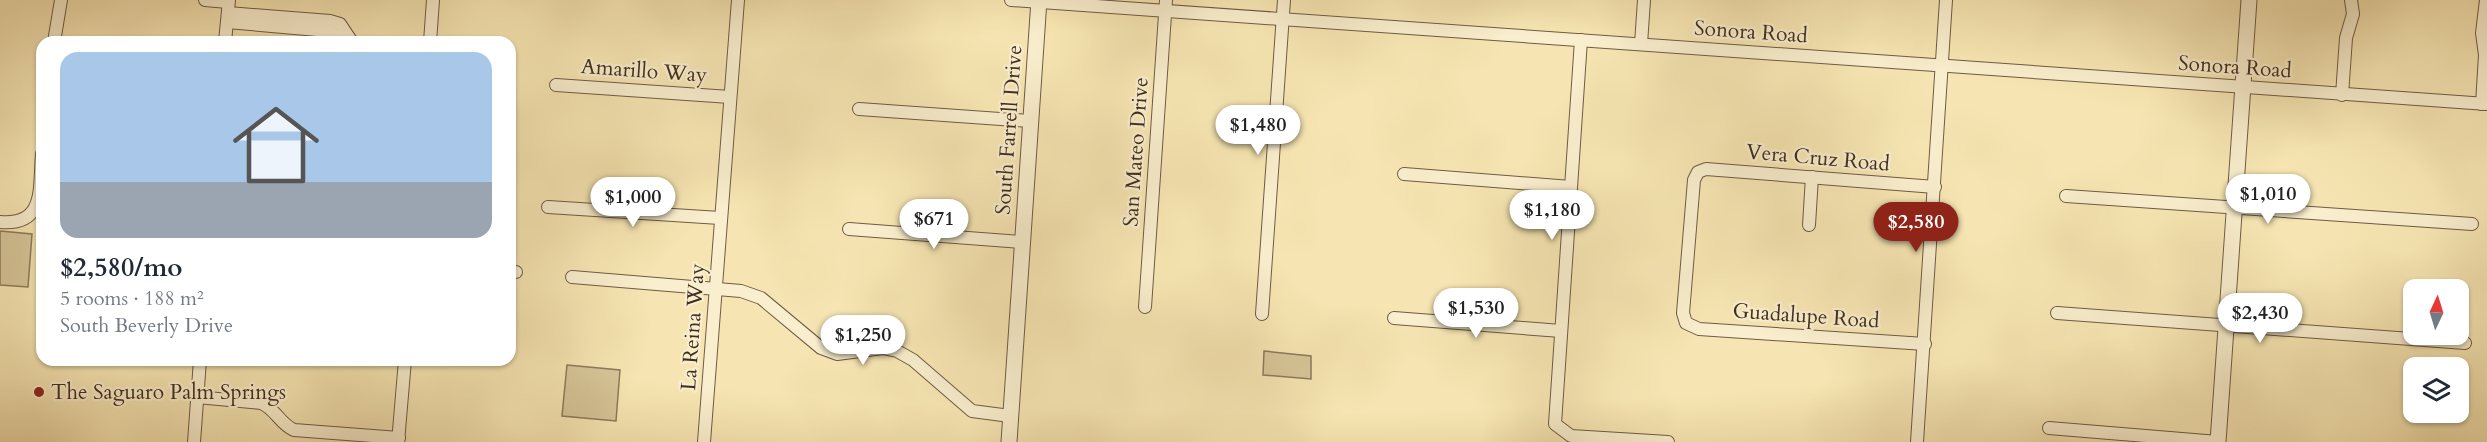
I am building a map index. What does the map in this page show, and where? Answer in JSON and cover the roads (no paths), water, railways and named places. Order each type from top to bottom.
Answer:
[{"type":"street","points":[[55,36],[61,0]]},
{"type":"street","points":[[205,0],[228,9],[329,31],[335,36]]},
{"type":"street","points":[[430,36],[433,0]]},
{"type":"street","name":"La Reina Way","points":[[704,442],[738,0]]},
{"type":"street","name":"Sonora Road","points":[[1011,0],[1166,5],[1283,18],[2484,104]]},
{"type":"street","points":[[1262,314],[1284,0]]},
{"type":"street","points":[[1641,44],[1644,0]]},
{"type":"street","points":[[1917,442],[1946,0]]},
{"type":"street","points":[[2049,428],[2218,442],[2249,0]]},
{"type":"street","points":[[2342,94],[2346,38],[2353,14],[2351,0]]},
{"type":"street","points":[[2484,104],[2485,55],[2482,33],[2486,0]]},
{"type":"street","name":"South Farrell Drive","points":[[1009,442],[1039,1]]},
{"type":"street","name":"San Mateo Drive","points":[[1145,307],[1166,5]]},
{"type":"street","points":[[226,36],[228,9]]},
{"type":"street","points":[[228,9],[330,21],[340,24],[348,36]]},
{"type":"street","points":[[1581,40],[1554,411],[1555,424],[1560,430],[1571,435],[1668,442]]},
{"type":"street","name":"Amarillo Way","points":[[556,85],[730,97]]},
{"type":"street","points":[[859,109],[1030,121]]},
{"type":"street","name":"Vera Cruz Road","points":[[1686,322],[1683,313],[1694,180],[1698,172],[1706,169],[1935,187]]},
{"type":"street","points":[[1404,174],[1571,187]]},
{"type":"street","points":[[1809,225],[1812,177]]},
{"type":"street","points":[[2067,196],[2472,224]]},
{"type":"street","points":[[0,222],[25,220],[33,214],[36,206]]},
{"type":"street","points":[[548,207],[720,218]]},
{"type":"street","points":[[849,229],[1022,242]]},
{"type":"street","points":[[572,277],[741,291],[760,298],[821,348],[853,353],[883,348],[897,351],[913,360],[972,411],[1010,416]]},
{"type":"street","points":[[2057,314],[2403,339]]},
{"type":"street","points":[[1394,318],[1561,331]]},
{"type":"street","name":"Guadalupe Road","points":[[1686,322],[1699,329],[1925,344]]},
{"type":"street","points":[[194,442],[200,366]]},
{"type":"street","points":[[197,398],[261,403],[267,405],[285,426],[294,430],[398,440],[404,366]]},
{"type":"place","name":"The Saguaro Palm Springs","points":[[39,392]]}]
